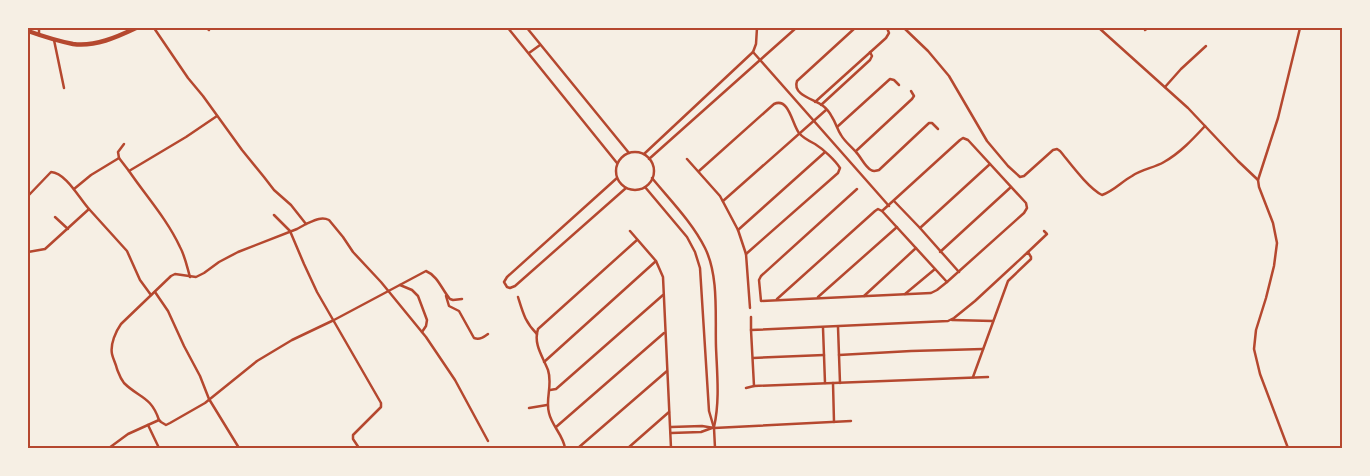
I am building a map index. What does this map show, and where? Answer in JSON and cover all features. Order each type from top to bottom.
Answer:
[{"type":"main road","points":[[28,31],[74,44],[95,43],[136,28]]},
{"type":"street","points":[[39,28],[39,35]]},
{"type":"street","points":[[154,28],[188,78],[264,177],[306,224]]},
{"type":"street","points":[[508,28],[617,163]]},
{"type":"street","points":[[527,28],[629,153]]},
{"type":"street","points":[[644,154],[752,52],[756,44],[757,28]]},
{"type":"street","points":[[649,159],[796,28]]},
{"type":"street","points":[[855,28],[797,81],[797,88],[805,97],[821,105],[826,110],[833,118],[846,143],[874,171],[879,170],[929,124],[932,123],[938,129]]},
{"type":"street","points":[[814,102],[886,38],[889,33],[886,28]]},
{"type":"street","points":[[904,28],[928,51],[949,76],[979,130],[999,156],[1020,177],[1024,176],[1056,149],[1102,195],[1115,189],[1138,172],[1163,163],[1174,156],[1205,126]]},
{"type":"street","points":[[1099,28],[1188,108],[1258,180]]},
{"type":"street","points":[[1288,448],[1260,374],[1254,349],[1256,330],[1274,266],[1277,242],[1273,223],[1258,180],[1278,118],[1300,28]]},
{"type":"street","points":[[54,38],[64,88]]},
{"type":"street","points":[[529,53],[540,45]]},
{"type":"street","points":[[1165,87],[1206,46]]},
{"type":"street","points":[[752,52],[888,206]]},
{"type":"street","points":[[821,105],[870,60],[872,56],[870,52]]},
{"type":"street","points":[[837,127],[890,79],[899,85]]},
{"type":"street","points":[[856,151],[912,99],[914,96],[911,91]]},
{"type":"street","points":[[699,171],[774,104],[778,103],[788,109],[800,134],[825,153],[840,168],[838,173],[746,254]]},
{"type":"street","points":[[723,201],[826,110]]},
{"type":"street","points":[[129,172],[217,116]]},
{"type":"street","points":[[666,133],[672,139]]},
{"type":"street","points":[[857,189],[761,276],[759,280],[762,300],[931,293],[947,282],[1027,208],[1026,203],[968,140],[963,138],[882,211]]},
{"type":"street","points":[[124,144],[118,152],[119,158],[166,222],[182,249],[190,277]]},
{"type":"street","points":[[637,152],[644,154],[653,166],[652,178],[649,183],[635,190],[626,188],[617,178],[617,163],[629,153],[637,152]]},
{"type":"street","points":[[738,230],[825,153]]},
{"type":"street","points":[[74,189],[91,175],[119,158]]},
{"type":"street","points":[[687,159],[720,196],[738,230],[746,254],[750,308]]},
{"type":"street","points":[[920,228],[990,164]]},
{"type":"street","points":[[28,196],[45,177],[53,172],[60,175],[127,251],[140,280],[151,296]]},
{"type":"street","points":[[617,178],[507,277],[504,282],[507,287],[513,288],[626,188]]},
{"type":"street","points":[[652,178],[695,232],[706,250],[711,266],[716,310],[718,410],[714,428]]},
{"type":"street","points":[[644,187],[687,236],[700,268],[709,411],[714,428],[715,448]]},
{"type":"street","points":[[940,252],[1011,187]]},
{"type":"street","points":[[894,201],[958,272]]},
{"type":"street","points":[[28,252],[45,248],[88,209]]},
{"type":"street","points":[[777,300],[878,209],[882,211],[947,282]]},
{"type":"street","points":[[274,215],[290,231],[317,292],[381,404],[381,407],[353,435],[353,439],[359,448]]},
{"type":"street","points":[[56,217],[68,229]]},
{"type":"street","points":[[462,299],[453,300],[450,298],[431,273],[426,271],[387,291],[334,320],[292,340],[257,361],[200,407],[166,425],[159,420],[149,401],[126,385],[120,378],[112,354],[118,328],[124,320],[173,274],[196,277],[238,252],[306,224],[326,218],[353,252],[381,282],[387,291],[422,332],[455,380],[488,441]]},
{"type":"street","points":[[818,297],[897,227]]},
{"type":"street","points":[[630,231],[656,261],[663,277],[672,448]]},
{"type":"street","points":[[951,320],[1003,276],[1047,234],[1044,231]]},
{"type":"street","points":[[536,334],[538,329],[637,240]]},
{"type":"street","points":[[864,296],[916,248]]},
{"type":"street","points":[[973,377],[1008,281],[1031,259],[1028,252]]},
{"type":"street","points":[[544,362],[656,261]]},
{"type":"street","points":[[905,294],[935,269]]},
{"type":"street","points":[[1003,276],[1008,281]]},
{"type":"street","points":[[399,285],[412,290],[418,296],[427,320],[422,332]]},
{"type":"street","points":[[155,292],[171,316],[210,399],[239,448]]},
{"type":"street","points":[[446,294],[449,306],[459,311],[474,338],[483,338],[488,334]]},
{"type":"street","points":[[550,390],[556,389],[663,295]]},
{"type":"street","points":[[518,297],[525,319],[536,334],[539,350],[548,370],[550,390],[547,405],[565,448]]},
{"type":"street","points":[[751,317],[754,386]]},
{"type":"street","points":[[751,330],[943,322],[951,320],[993,321]]},
{"type":"street","points":[[838,327],[840,383]]},
{"type":"street","points":[[823,328],[825,383]]},
{"type":"street","points":[[556,427],[665,332]]},
{"type":"street","points":[[839,355],[983,350]]},
{"type":"street","points":[[753,358],[824,356]]},
{"type":"street","points":[[578,448],[667,371]]},
{"type":"street","points":[[746,388],[754,386],[988,377]]},
{"type":"street","points":[[833,383],[834,422]]},
{"type":"street","points":[[529,408],[547,405]]},
{"type":"street","points":[[628,448],[669,412]]},
{"type":"street","points":[[109,448],[128,434],[159,420]]},
{"type":"street","points":[[670,427],[702,426],[714,428],[851,422]]},
{"type":"street","points":[[148,424],[159,448]]},
{"type":"street","points":[[671,433],[701,432],[714,428]]}]
